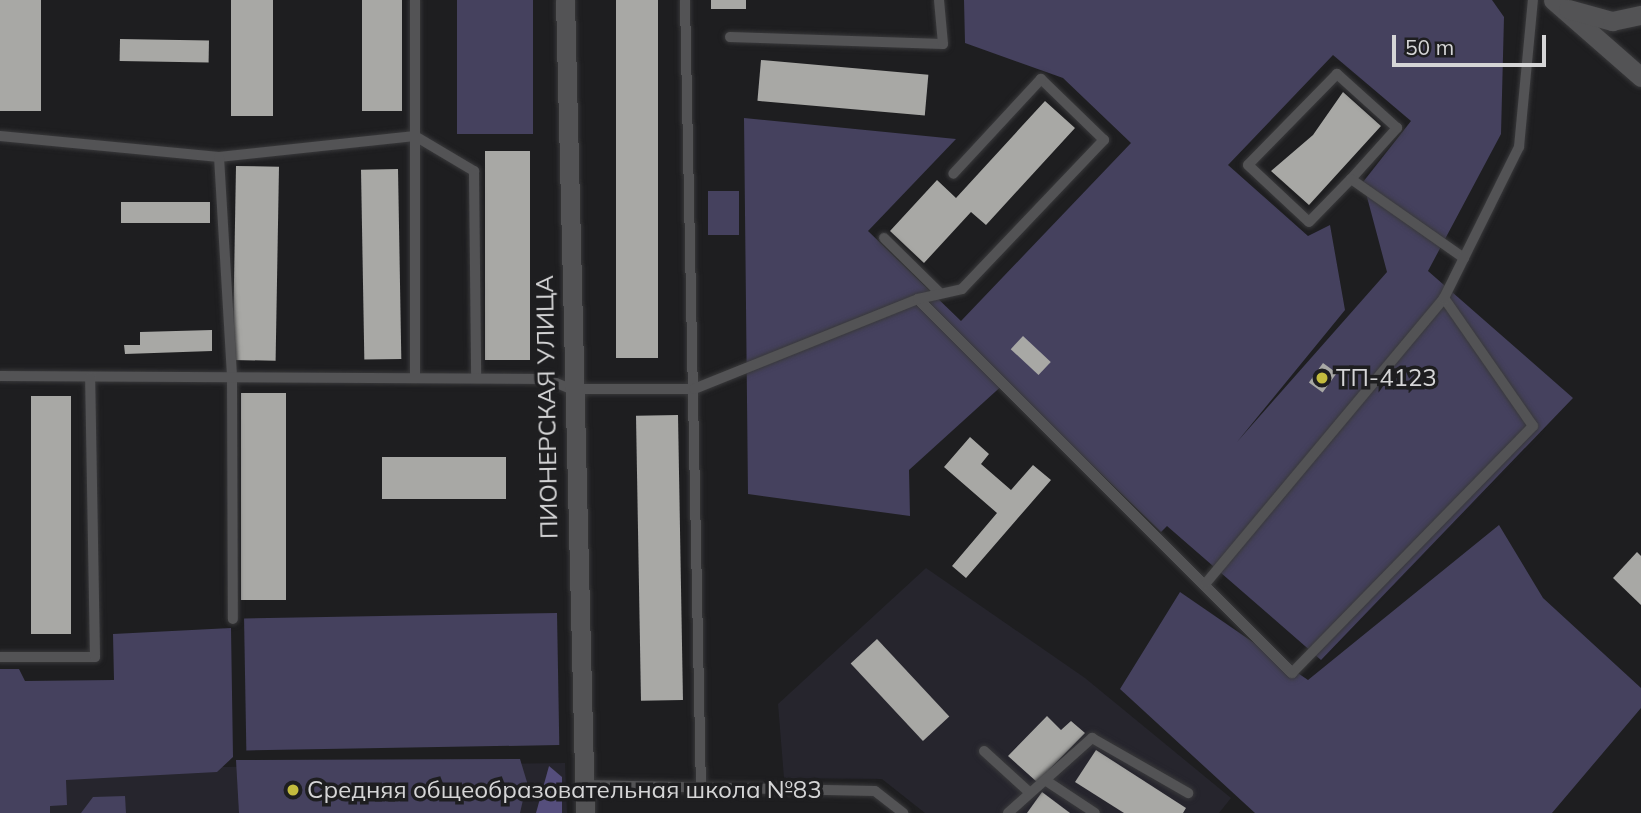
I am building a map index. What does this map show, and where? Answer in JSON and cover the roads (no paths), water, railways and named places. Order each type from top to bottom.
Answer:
[{"type":"street","name":"ПИОНЕРСКАЯ УЛИЦА","points":[[565,0],[570,389],[585,813]]},
{"type":"street","points":[[1555,3],[1598,20],[1641,15]]},
{"type":"street","points":[[1555,3],[1641,77]]},
{"type":"lane","points":[[415,0],[415,378]]},
{"type":"lane","points":[[685,0],[701,789]]},
{"type":"lane","points":[[730,37],[943,44],[939,0]]},
{"type":"lane","points":[[1206,583],[1444,298],[1519,147],[1533,0]]},
{"type":"lane","points":[[1337,74],[1397,128],[1351,179],[1310,222],[1248,165],[1337,74]]},
{"type":"lane","points":[[0,376],[547,379],[570,389],[694,389],[918,299],[939,292],[962,289],[1104,140],[1041,79],[953,174]]},
{"type":"lane","points":[[0,136],[219,157],[415,136],[474,172],[476,379]]},
{"type":"lane","points":[[1519,147],[1530,153]]},
{"type":"lane","points":[[219,157],[232,377],[233,619]]},
{"type":"lane","points":[[1351,179],[1464,258]]},
{"type":"lane","points":[[884,239],[939,292]]},
{"type":"lane","points":[[918,299],[1206,583],[1292,673],[1533,426],[1444,298]]},
{"type":"lane","points":[[0,657],[95,657],[90,377]]},
{"type":"lane","points":[[1008,813],[1028,791],[1048,782],[1092,738],[1188,793]]},
{"type":"lane","points":[[984,751],[1028,791]]},
{"type":"lane","points":[[1048,782],[1095,813]]},
{"type":"lane","points":[[584,785],[874,791],[903,813]]},
{"type":"place","name":"ТП-4123","points":[[1322,378]]},
{"type":"place","name":"Средняя общеобразовательная школа №83","points":[[293,790]]}]
